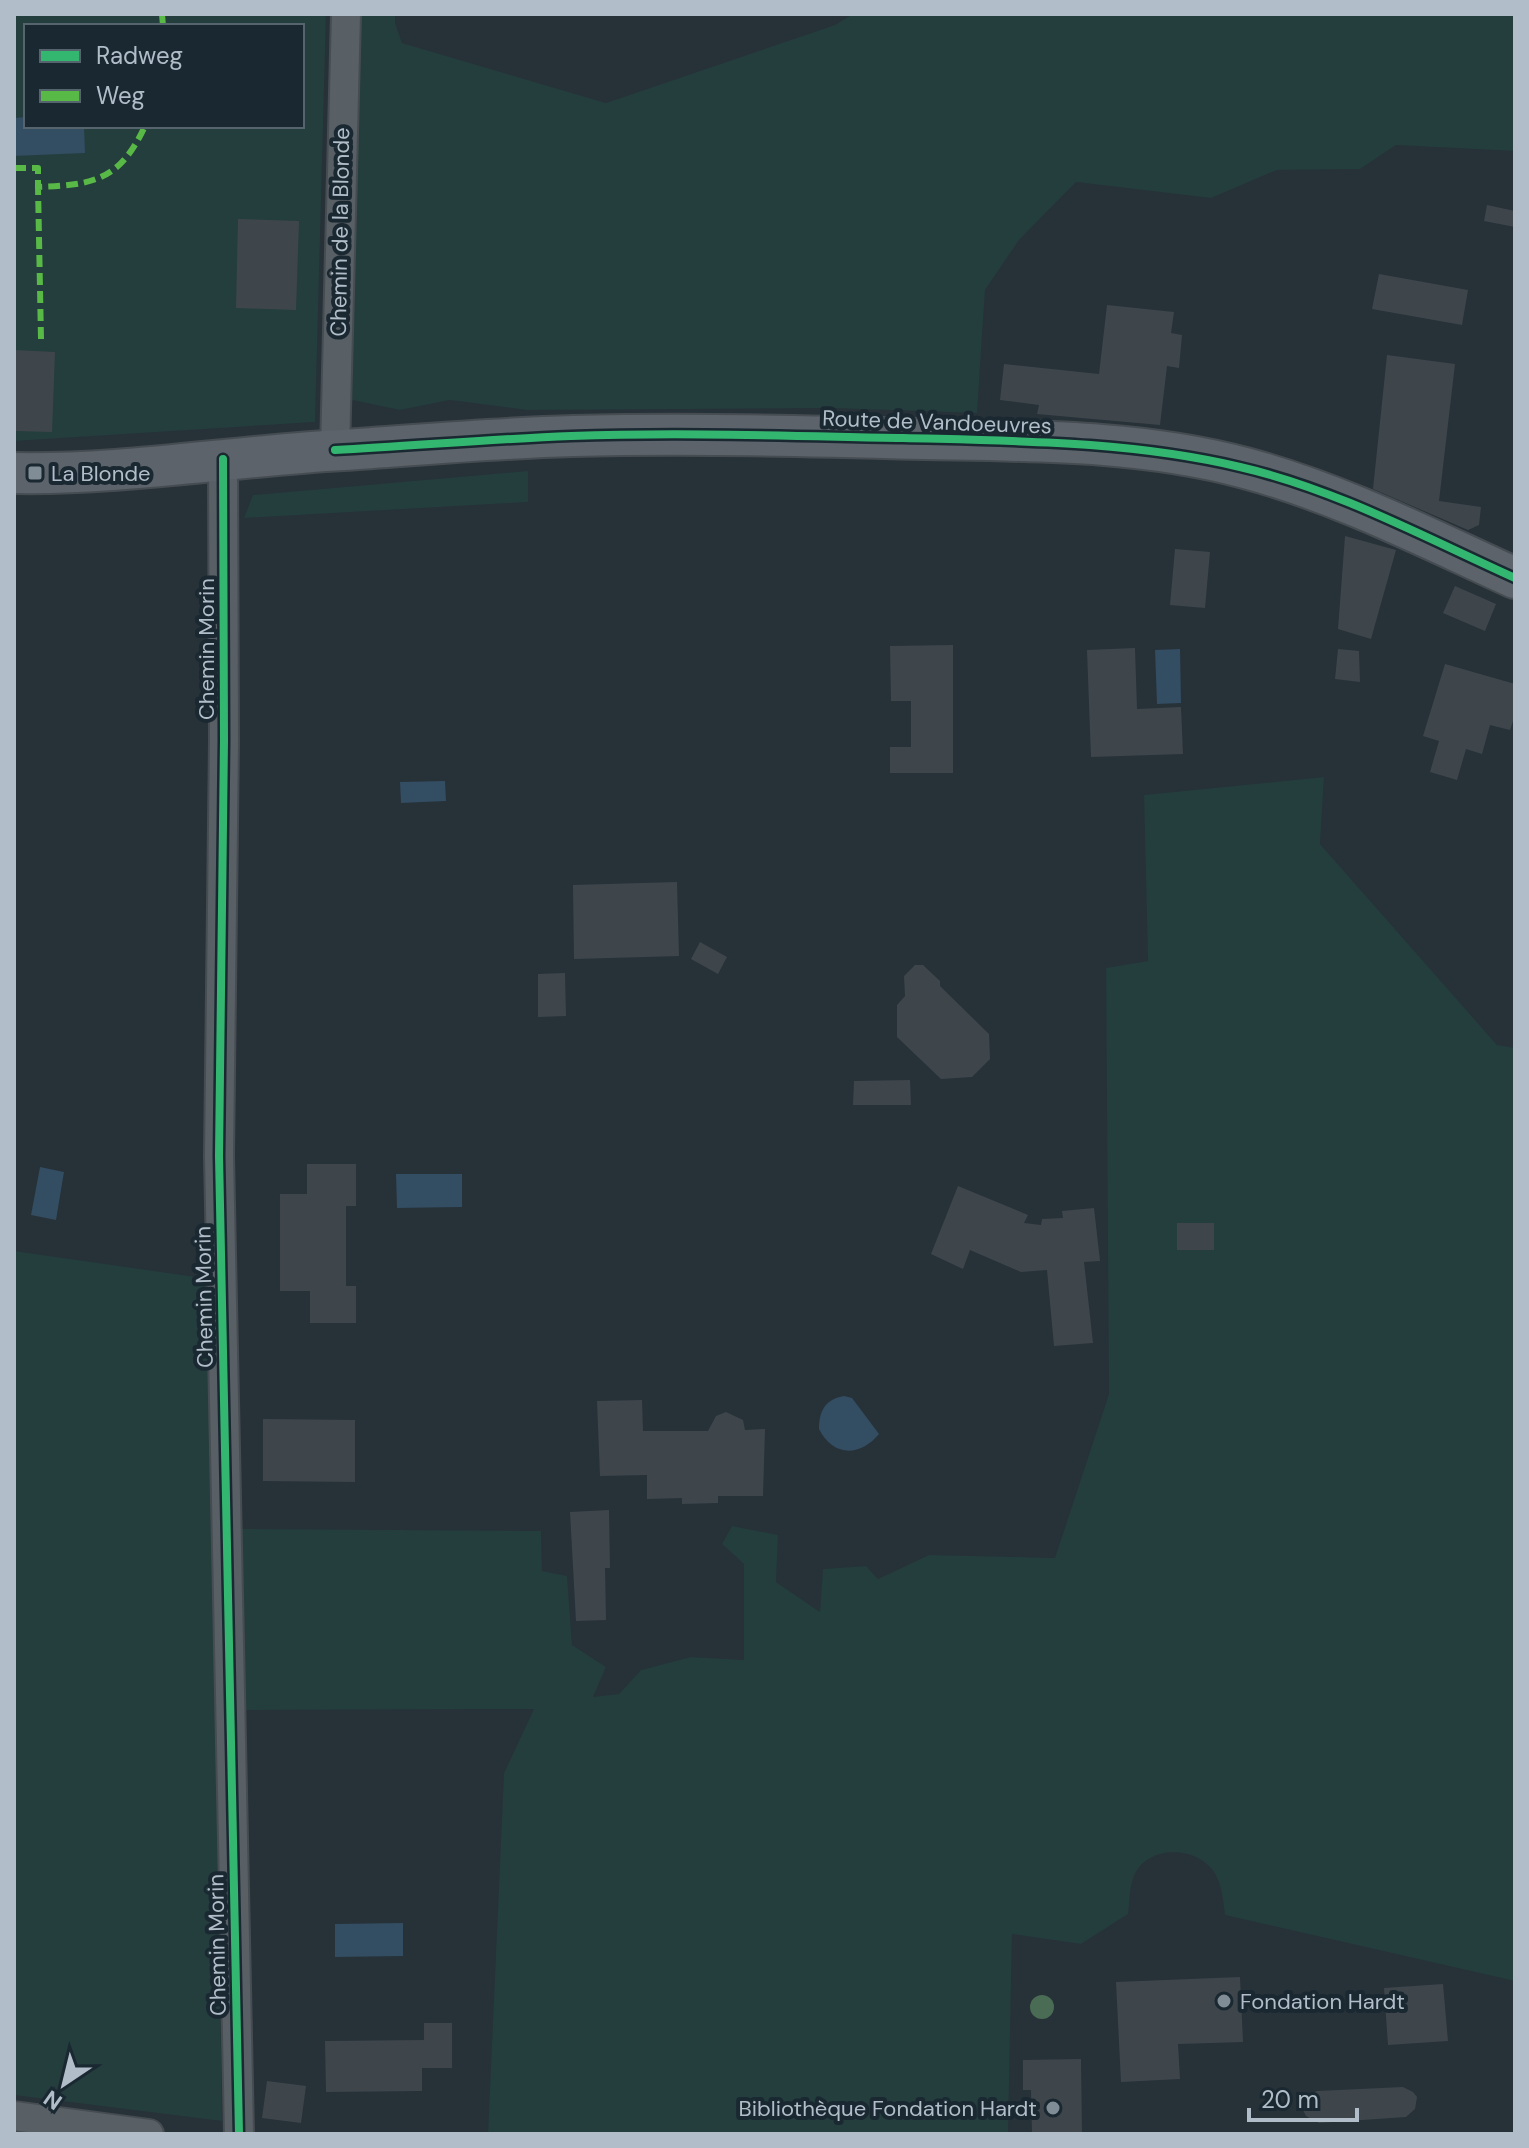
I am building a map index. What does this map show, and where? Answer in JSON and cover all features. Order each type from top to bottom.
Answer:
[{"type":"main road","name":"Route de Vandoeuvres","points":[[14,473],[125,469],[335,450],[572,436],[836,437],[1112,446],[1192,456],[1293,483],[1515,578]]},
{"type":"street","name":"Chemin de la Blonde","points":[[335,450],[346,14]]},
{"type":"street","name":"Chemin Morin","points":[[223,459],[224,740],[219,1156],[239,2134]]},
{"type":"street","points":[[14,2116],[149,2134]]},
{"type":"green space","points":[[14,14],[326,14],[315,422],[14,441]]},
{"type":"green space","points":[[361,14],[395,14],[402,43],[606,103],[835,25],[853,14],[1515,14],[1515,151],[1396,145],[1360,169],[1277,170],[1211,198],[1076,182],[1019,240],[985,290],[977,413],[831,408],[527,410],[450,400],[400,410],[352,400]]},
{"type":"green space","points":[[528,471],[528,502],[244,518],[253,495]]},
{"type":"green space","points":[[1324,777],[1320,844],[1497,1045],[1515,1048],[1515,1981],[1225,1915],[1222,1893],[1214,1872],[1196,1857],[1172,1852],[1149,1858],[1140,1866],[1130,1890],[1128,1914],[1081,1944],[1012,1934],[1008,2134],[488,2134],[504,1773],[534,1709],[244,1710],[241,1529],[541,1531],[542,1571],[567,1576],[572,1645],[606,1667],[593,1697],[619,1694],[641,1670],[691,1657],[744,1660],[744,1564],[722,1544],[732,1526],[778,1535],[776,1582],[820,1612],[823,1569],[866,1566],[878,1579],[929,1555],[1055,1558],[1109,1394],[1106,968],[1148,961],[1144,795]]},
{"type":"green space","points":[[14,1251],[210,1279],[222,2121],[14,2095]]},
{"type":"water","points":[[24,117],[24,128],[84,128],[85,153],[14,156],[14,118]]},
{"type":"water","points":[[1180,649],[1181,703],[1157,704],[1155,650]]},
{"type":"water","points":[[445,781],[446,801],[401,803],[400,782]]},
{"type":"water","points":[[40,1167],[64,1172],[56,1220],[31,1215]]},
{"type":"water","points":[[396,1174],[462,1174],[462,1207],[397,1208]]},
{"type":"water","points":[[844,1396],[852,1398],[879,1434],[872,1442],[855,1450],[847,1451],[832,1445],[819,1429],[825,1406]]},
{"type":"water","points":[[403,1923],[403,1956],[335,1957],[335,1924]]},
{"type":"building","points":[[1487,205],[1515,211],[1515,227],[1484,221]]},
{"type":"building","points":[[238,219],[299,221],[296,310],[236,308]]},
{"type":"building","points":[[1379,274],[1468,290],[1462,325],[1372,309]]},
{"type":"building","points":[[1107,305],[1174,312],[1171,333],[1182,335],[1179,368],[1167,366],[1160,425],[1037,414],[1039,405],[1000,400],[1004,364],[1099,374]]},
{"type":"building","points":[[14,350],[55,352],[52,432],[14,431]]},
{"type":"building","points":[[1387,355],[1455,364],[1439,501],[1481,507],[1479,525],[1468,530],[1373,489]]},
{"type":"building","points":[[1345,536],[1396,550],[1371,639],[1338,629]]},
{"type":"building","points":[[1175,549],[1210,552],[1205,608],[1170,605]]},
{"type":"building","points":[[1455,586],[1496,604],[1485,631],[1443,613]]},
{"type":"building","points":[[953,645],[953,773],[890,773],[890,747],[911,747],[911,701],[891,701],[890,646]]},
{"type":"building","points":[[1135,648],[1137,709],[1181,707],[1183,754],[1091,757],[1087,650]]},
{"type":"building","points":[[1338,649],[1359,651],[1360,682],[1335,679]]},
{"type":"building","points":[[1445,664],[1515,684],[1515,715],[1510,730],[1490,725],[1482,754],[1466,749],[1457,780],[1430,772],[1439,741],[1423,736]]},
{"type":"building","points":[[677,882],[679,956],[574,959],[573,885]]},
{"type":"building","points":[[700,942],[727,957],[718,974],[691,959]]},
{"type":"building","points":[[915,965],[923,965],[989,1034],[990,1059],[972,1077],[941,1079],[897,1037],[897,1005],[905,996],[904,976]]},
{"type":"building","points":[[565,973],[566,1016],[538,1017],[538,974]]},
{"type":"building","points":[[910,1080],[911,1105],[853,1105],[854,1081]]},
{"type":"building","points":[[307,1164],[356,1164],[356,1206],[346,1206],[346,1286],[356,1286],[356,1323],[310,1323],[310,1291],[280,1291],[280,1194],[307,1194]]},
{"type":"building","points":[[958,1186],[1028,1215],[1024,1223],[1041,1225],[1042,1219],[1063,1218],[1062,1211],[1094,1208],[1100,1261],[1084,1262],[1093,1343],[1054,1346],[1047,1270],[1021,1272],[970,1250],[963,1269],[931,1254]]},
{"type":"building","points":[[1177,1223],[1214,1223],[1214,1250],[1177,1250]]},
{"type":"building","points":[[642,1400],[643,1431],[708,1431],[716,1416],[726,1412],[743,1420],[745,1430],[765,1429],[763,1496],[718,1496],[718,1503],[682,1504],[682,1498],[647,1499],[647,1475],[600,1476],[597,1401]]},
{"type":"building","points":[[263,1419],[355,1420],[355,1482],[263,1481]]},
{"type":"building","points":[[609,1510],[610,1568],[605,1568],[606,1620],[576,1621],[570,1512]]},
{"type":"building","points":[[1240,1977],[1243,2042],[1178,2044],[1180,2079],[1121,2082],[1116,1982]]},
{"type":"building","points":[[1443,1984],[1448,2041],[1388,2045],[1384,1988]]},
{"type":"building","points":[[424,2023],[452,2023],[452,2068],[422,2068],[422,2091],[326,2092],[325,2041],[424,2040]]},
{"type":"building","points":[[1081,2059],[1082,2134],[1032,2134],[1031,2090],[1023,2090],[1023,2060]]},
{"type":"building","points":[[267,2081],[306,2086],[301,2123],[262,2118]]},
{"type":"building","points":[[1403,2087],[1417,2097],[1415,2109],[1406,2117],[1319,2123],[1306,2116],[1303,2110],[1306,2097],[1317,2091]]},
{"type":"marked path","points":[[162,14],[163,24]]},
{"type":"marked path","points":[[41,339],[38,187],[75,184],[103,176],[126,158],[144,128]]},
{"type":"marked path","points":[[14,168],[38,168],[38,187]]},
{"type":"cycle path","points":[[335,450],[541,437],[654,434],[988,440],[1115,447],[1199,458],[1276,476],[1346,501],[1515,578]]},
{"type":"cycle path","points":[[223,459],[224,740],[219,1156],[239,2134]]},
{"type":"place","name":"La Blonde","points":[[35,473]]},
{"type":"place","name":"Fondation Hardt","points":[[1224,2001]]},
{"type":"place","name":"Bibliothèque Fondation Hardt","points":[[1053,2108]]}]
